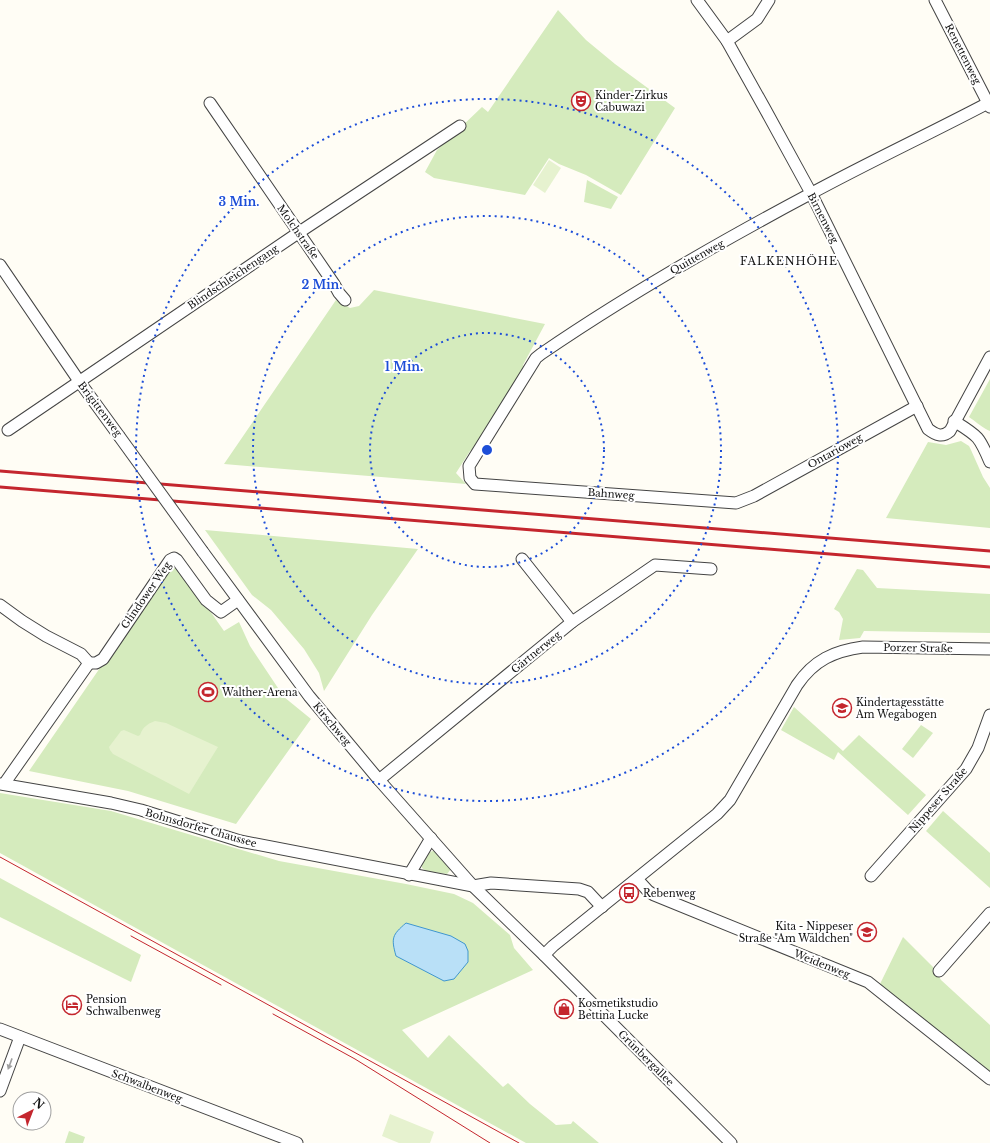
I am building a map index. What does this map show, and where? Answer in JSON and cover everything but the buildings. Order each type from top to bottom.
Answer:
[{"type":"street","name":"Birnenweg","points":[[697,0],[727,42],[810,194],[928,429],[934,434],[943,435],[952,426]]},
{"type":"street","points":[[727,42],[757,19],[769,0]]},
{"type":"street","name":"Renettenweg","points":[[935,0],[989,105]]},
{"type":"street","name":"Molchstraße","points":[[210,103],[334,284],[338,293],[345,300]]},
{"type":"street","name":"Quittenweg","points":[[470,478],[470,466],[536,358],[541,354],[646,285],[810,194],[989,105]]},
{"type":"street","name":"Blindschleichengang","points":[[8,430],[298,232],[460,126]]},
{"type":"street","name":"Brigittenweg","points":[[0,265],[79,381],[203,552]]},
{"type":"street","points":[[990,357],[952,426],[976,435],[982,443],[990,462]]},
{"type":"street","name":"Ontarioweg","points":[[754,496],[917,406]]},
{"type":"street","name":"Bahnweg","points":[[470,478],[475,484],[736,503],[754,496]]},
{"type":"street","name":"Kirschweg","points":[[203,552],[309,696],[379,780],[473,886],[544,955]]},
{"type":"street","name":"Glindower Weg","points":[[2,784],[88,663],[96,663],[102,659],[170,560],[174,558],[177,560],[206,600],[222,612],[238,600]]},
{"type":"street","points":[[522,559],[572,622]]},
{"type":"street","name":"Gärtnerweg","points":[[379,780],[572,622],[655,566],[711,569]]},
{"type":"street","points":[[0,605],[46,636],[81,654],[88,663]]},
{"type":"street","name":"Porzer Straße","points":[[637,879],[717,814],[730,800],[797,685],[804,675],[831,655],[846,650],[863,647],[990,649]]},
{"type":"street","name":"Nippeser Straße","points":[[871,876],[966,769],[978,748],[990,715]]},
{"type":"street","name":"Bohnsdorfer Chaussee","points":[[2,784],[111,803],[140,810],[240,841],[409,875],[473,886]]},
{"type":"street","points":[[409,875],[431,838]]},
{"type":"street","points":[[544,955],[553,946],[637,879]]},
{"type":"street","name":"Weidenweg","points":[[637,879],[654,895],[868,982],[990,1079]]},
{"type":"street","points":[[473,886],[491,884],[580,889],[588,892],[602,907]]},
{"type":"street","points":[[939,971],[990,913]]},
{"type":"street","name":"Grünbergallee","points":[[544,955],[732,1143]]},
{"type":"street","name":"Schwalbenweg","points":[[0,1029],[273,1139],[297,1143]]},
{"type":"street","points":[[0,1091],[20,1037]]},
{"type":"green space","name":"Kinder-Zirkus Cabuwazi","points":[[558,10],[586,40],[615,64],[675,108],[621,195],[586,175],[559,164],[549,158],[525,195],[434,178],[425,172],[437,150],[482,107],[488,112]]},
{"type":"green space","points":[[549,160],[561,168],[545,193],[533,185]]},
{"type":"green space","points":[[587,180],[618,197],[611,209],[584,202]]},
{"type":"green space","points":[[374,290],[545,324],[523,365],[525,370],[475,448],[470,451],[456,473],[466,484],[224,464],[336,300],[350,308],[359,306]]},
{"type":"green space","points":[[990,379],[990,431],[969,417]]},
{"type":"green space","points":[[961,441],[969,446],[983,477],[990,488],[990,528],[886,518],[928,442],[946,445]]},
{"type":"green space","points":[[205,530],[418,549],[372,615],[324,691],[319,673],[304,649],[271,610],[252,595]]},
{"type":"green space","points":[[173,567],[184,574],[224,631],[239,622],[250,646],[284,697],[311,719],[236,824],[128,791],[29,771],[166,572]]},
{"type":"green space","points":[[857,569],[863,570],[877,588],[990,594],[990,633],[864,631],[860,638],[839,640],[843,619],[839,612],[834,609]]},
{"type":"green space","points":[[794,707],[843,751],[859,735],[926,795],[908,815],[838,752],[834,760],[781,730]]},
{"type":"green space","points":[[155,721],[166,723],[218,747],[189,794],[113,754],[110,750],[109,747],[121,731],[124,730],[138,736],[146,726]]},
{"type":"green space","points":[[921,725],[933,733],[913,758],[902,749]]},
{"type":"green space","points":[[0,793],[111,811],[279,861],[454,894],[473,903],[510,935],[514,948],[533,970],[402,1030],[428,1058],[449,1035],[503,1087],[508,1083],[530,1104],[556,1125],[571,1124],[573,1121],[599,1143],[526,1143],[0,853]]},
{"type":"green space","points":[[943,811],[990,853],[990,888],[926,831]]},
{"type":"green space","points":[[436,850],[451,869],[447,874],[426,871],[422,868],[422,864],[430,852]]},
{"type":"green space","points":[[0,878],[141,955],[131,982],[0,917]]},
{"type":"green space","points":[[903,937],[933,967],[941,980],[990,1025],[989,1072],[880,984]]},
{"type":"green space","points":[[390,1114],[434,1132],[430,1143],[399,1143],[382,1136]]},
{"type":"green space","points":[[69,1131],[85,1137],[83,1143],[65,1143]]},
{"type":"water","points":[[406,923],[451,936],[465,944],[468,951],[468,962],[454,979],[444,981],[396,956],[393,945],[394,937]]},
{"type":"tram line","points":[[0,857],[519,1143]]},
{"type":"tram line","points":[[131,936],[221,985]]},
{"type":"tram line","points":[[273,1014],[355,1059],[490,1143]]},
{"type":"railway","points":[[0,471],[990,551]]},
{"type":"railway","points":[[0,487],[990,567]]},
{"type":"place","name":"Kinder-Zirkus Cabuwazi","points":[[581,101]]},
{"type":"place","name":"Walther-Arena","points":[[208,692]]},
{"type":"place","name":"Kindertagesstätte Am Wegabogen","points":[[842,708]]},
{"type":"place","name":"Rebenweg","points":[[629,893]]},
{"type":"place","name":"Kita - Nippeser Straße \"Am Wäldchen\"","points":[[867,932]]},
{"type":"place","name":"Pension Schwalbenweg","points":[[72,1005]]},
{"type":"place","name":"Kosmetikstudio Bettina Lucke","points":[[564,1009]]},
{"type":"district","name":"FALKENHÖHE","points":[[789,261]]}]
